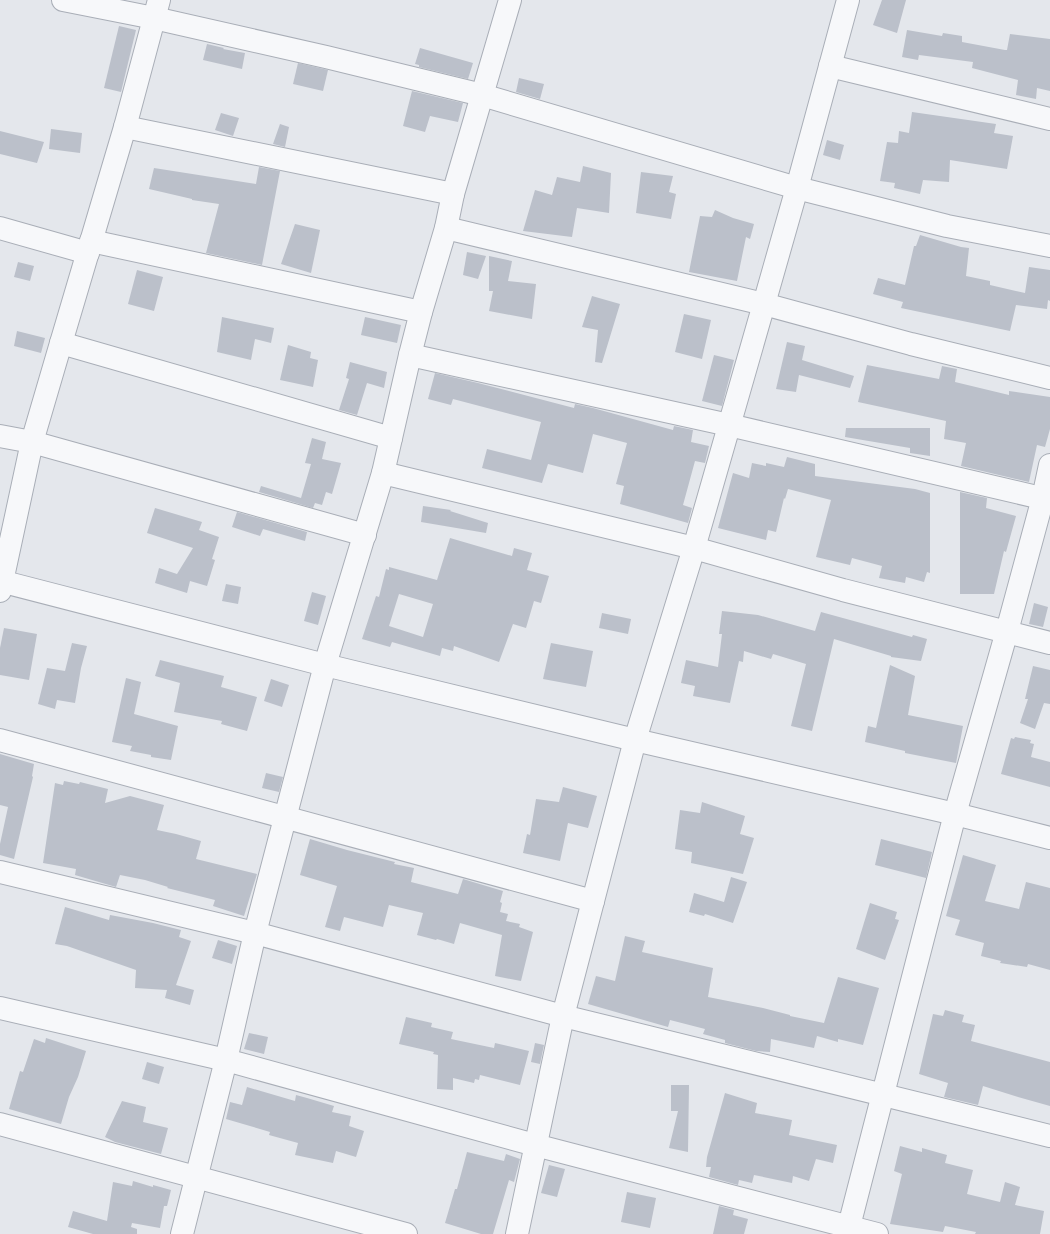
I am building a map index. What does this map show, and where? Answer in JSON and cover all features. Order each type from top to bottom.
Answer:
[{"type":"street","points":[[64,0],[156,9],[326,57],[482,96],[797,188],[947,226],[1050,246]]},
{"type":"street","points":[[182,1234],[226,1060],[255,933],[325,665],[383,473],[421,312],[446,228],[453,194],[510,0]]},
{"type":"street","points":[[517,1234],[563,1016],[635,740],[694,548],[797,188],[848,0]]},
{"type":"street","points":[[156,9],[125,127],[32,442],[1,584],[325,665],[635,740],[955,814],[1050,838]]},
{"type":"street","points":[[830,66],[1050,118]]},
{"type":"street","points":[[125,127],[453,194]]},
{"type":"street","points":[[0,228],[421,312]]},
{"type":"street","points":[[446,228],[764,304],[911,344],[1050,378]]},
{"type":"street","points":[[60,343],[391,438]]},
{"type":"street","points":[[410,355],[729,425],[1046,499]]},
{"type":"street","points":[[0,436],[32,442],[365,534]]},
{"type":"street","points":[[848,1230],[955,814],[1046,499],[1050,465]]},
{"type":"street","points":[[383,473],[694,548],[844,590],[1050,643]]},
{"type":"street","points":[[0,740],[593,901]]},
{"type":"street","points":[[0,872],[255,933],[563,1016],[1050,1136]]},
{"type":"street","points":[[0,1008],[226,1060],[848,1230],[877,1234]]},
{"type":"street","points":[[0,1124],[406,1234]]},
{"type":"building","points":[[882,0],[906,0],[897,33],[873,25]]},
{"type":"building","points":[[119,26],[136,30],[121,92],[104,88]]},
{"type":"building","points":[[907,30],[942,36],[943,33],[962,36],[962,42],[1005,50],[1007,50],[1010,34],[1050,39],[1050,91],[1037,88],[1036,99],[1016,95],[1018,80],[972,68],[973,62],[919,55],[918,60],[902,57]]},
{"type":"building","points":[[207,44],[245,53],[242,69],[203,60]]},
{"type":"building","points":[[420,48],[473,63],[468,79],[419,67],[419,65],[415,64]]},
{"type":"building","points":[[298,63],[328,70],[323,91],[293,84]]},
{"type":"building","points":[[519,78],[544,84],[540,99],[516,92]]},
{"type":"building","points":[[412,91],[463,103],[458,122],[430,116],[425,132],[403,126]]},
{"type":"building","points":[[912,112],[996,124],[994,133],[1013,136],[1007,169],[950,160],[949,182],[923,180],[920,194],[894,188],[895,183],[880,181],[887,142],[898,143],[899,131],[909,133]]},
{"type":"building","points":[[221,113],[239,118],[233,136],[215,130]]},
{"type":"building","points":[[280,124],[289,127],[285,147],[273,144]]},
{"type":"building","points":[[51,129],[82,133],[80,153],[49,149]]},
{"type":"building","points":[[0,131],[44,142],[37,163],[0,154]]},
{"type":"building","points":[[827,140],[844,145],[840,160],[823,155]]},
{"type":"building","points":[[583,166],[611,173],[609,213],[577,208],[572,237],[523,231],[535,190],[552,195],[557,177],[580,182]]},
{"type":"building","points":[[259,167],[280,171],[262,265],[206,253],[219,204],[192,200],[149,189],[154,168],[256,184]]},
{"type":"building","points":[[641,172],[673,176],[669,192],[676,194],[671,219],[636,213]]},
{"type":"building","points":[[715,210],[733,218],[754,224],[750,239],[746,237],[737,281],[689,272],[700,216],[712,217]]},
{"type":"building","points":[[295,224],[320,230],[311,273],[281,264]]},
{"type":"building","points":[[920,235],[969,248],[966,276],[990,281],[990,285],[1025,293],[1029,267],[1050,270],[1050,301],[1048,300],[1047,309],[1016,305],[1010,331],[901,308],[903,302],[873,294],[878,278],[905,285],[914,246],[916,246]]},
{"type":"building","points":[[467,252],[486,256],[478,279],[463,275]]},
{"type":"building","points":[[489,256],[512,261],[508,281],[536,284],[532,319],[489,311],[493,291],[489,291]]},
{"type":"building","points":[[18,262],[34,266],[30,281],[14,277]]},
{"type":"building","points":[[137,270],[163,277],[154,311],[128,304]]},
{"type":"building","points":[[592,296],[620,304],[602,363],[595,362],[598,330],[582,327]]},
{"type":"building","points":[[684,314],[711,320],[702,359],[675,352]]},
{"type":"building","points":[[222,317],[274,328],[271,343],[255,339],[251,360],[217,352]]},
{"type":"building","points":[[365,317],[401,325],[397,343],[361,335]]},
{"type":"building","points":[[17,331],[45,338],[41,353],[14,346]]},
{"type":"building","points":[[787,342],[805,346],[802,360],[854,376],[850,388],[799,375],[796,392],[776,389]]},
{"type":"building","points":[[288,345],[311,352],[310,358],[318,360],[313,387],[280,380]]},
{"type":"building","points":[[714,355],[734,360],[722,406],[702,401]]},
{"type":"building","points":[[350,362],[387,372],[384,388],[367,383],[357,415],[339,410],[349,379],[346,378]]},
{"type":"building","points":[[867,365],[939,379],[942,366],[957,369],[955,382],[1009,395],[1009,391],[1050,397],[1050,429],[1045,447],[1037,445],[1029,482],[961,466],[966,443],[944,439],[946,421],[858,402]]},
{"type":"building","points":[[435,373],[574,408],[575,404],[593,408],[673,430],[674,426],[693,430],[691,442],[709,446],[705,463],[695,461],[683,505],[692,508],[688,523],[620,504],[624,486],[616,484],[627,443],[593,434],[583,473],[548,464],[542,483],[482,468],[487,449],[531,460],[541,422],[453,399],[451,405],[428,399]]},
{"type":"building","points":[[846,428],[930,428],[930,456],[910,453],[910,448],[845,437]]},
{"type":"building","points":[[312,438],[326,442],[322,459],[341,463],[332,494],[326,492],[322,505],[315,503],[313,508],[259,492],[261,486],[301,498],[311,464],[305,463]]},
{"type":"building","points":[[787,457],[815,464],[815,476],[915,489],[930,493],[930,573],[927,572],[924,582],[906,577],[905,583],[879,578],[882,566],[852,558],[850,565],[816,557],[831,500],[788,489],[785,499],[784,498],[776,532],[768,530],[766,540],[718,528],[733,473],[749,478],[752,463],[766,466],[766,463],[784,467]]},
{"type":"building","points":[[960,492],[987,498],[986,508],[1016,516],[1006,552],[1004,551],[994,594],[960,594]]},
{"type":"building","points":[[423,506],[451,510],[450,511],[488,523],[486,533],[421,522]]},
{"type":"building","points":[[155,508],[202,522],[199,530],[219,537],[212,559],[215,560],[207,586],[190,581],[187,593],[155,583],[159,568],[177,574],[193,548],[147,533]]},
{"type":"building","points":[[237,512],[307,532],[305,541],[263,529],[260,536],[232,527]]},
{"type":"building","points":[[450,538],[512,556],[514,548],[532,553],[527,570],[549,576],[541,603],[534,601],[526,628],[513,624],[499,662],[454,646],[453,651],[442,648],[440,656],[392,642],[390,647],[362,639],[376,596],[379,597],[386,569],[389,570],[389,567],[437,580]],"holes":[[[399,594],[433,604],[423,637],[389,626]]]},
{"type":"building","points":[[226,584],[241,587],[238,604],[222,601]]},
{"type":"building","points":[[312,592],[326,596],[318,625],[304,621]]},
{"type":"building","points":[[1034,603],[1048,607],[1043,627],[1029,624]]},
{"type":"building","points":[[722,611],[758,615],[815,631],[821,612],[912,637],[913,635],[927,639],[921,661],[891,657],[834,639],[812,731],[791,726],[806,664],[773,654],[771,659],[744,651],[743,662],[739,661],[730,703],[693,696],[695,686],[681,683],[686,660],[718,667],[722,634],[719,634]]},
{"type":"building","points":[[602,613],[631,619],[628,634],[599,628]]},
{"type":"building","points":[[4,628],[37,634],[29,680],[0,675],[0,648]]},
{"type":"building","points":[[72,643],[87,646],[81,668],[75,703],[57,700],[55,709],[38,704],[47,668],[65,671]]},
{"type":"building","points":[[551,643],[593,651],[586,687],[543,679]]},
{"type":"building","points":[[160,660],[224,676],[221,687],[257,697],[247,731],[221,724],[222,721],[174,712],[180,683],[155,676]]},
{"type":"building","points":[[890,665],[915,676],[908,715],[963,726],[956,763],[905,753],[905,751],[865,742],[868,726],[876,728]]},
{"type":"building","points":[[1033,666],[1050,670],[1050,704],[1044,703],[1035,729],[1020,723],[1028,699],[1025,699]]},
{"type":"building","points":[[126,678],[141,682],[134,714],[178,726],[171,760],[151,757],[151,755],[130,751],[132,746],[112,742]]},
{"type":"building","points":[[271,679],[289,685],[282,707],[264,701]]},
{"type":"building","points":[[1015,737],[1031,740],[1030,743],[1034,744],[1031,757],[1050,762],[1050,787],[1001,774],[1011,738],[1014,739]]},
{"type":"building","points":[[0,754],[34,764],[33,777],[14,859],[0,855],[0,844],[8,807],[0,805]]},
{"type":"building","points":[[266,773],[283,777],[279,792],[262,788]]},
{"type":"building","points":[[64,781],[79,784],[80,782],[108,789],[105,803],[130,796],[164,805],[157,830],[201,841],[196,859],[257,874],[244,916],[213,906],[215,900],[167,888],[168,887],[145,880],[120,875],[116,887],[75,875],[76,869],[43,863],[55,783],[63,785]]},
{"type":"building","points":[[563,787],[597,796],[588,828],[568,823],[560,861],[523,853],[527,834],[530,835],[536,799],[559,802]]},
{"type":"building","points":[[702,802],[745,816],[740,834],[754,838],[743,874],[691,863],[692,852],[675,849],[680,810],[700,813]]},
{"type":"building","points":[[310,839],[395,862],[394,864],[414,868],[411,882],[458,894],[463,879],[503,891],[500,902],[502,903],[500,912],[508,914],[506,921],[520,924],[519,927],[533,932],[521,981],[495,976],[502,935],[460,923],[454,944],[417,935],[423,913],[389,905],[383,927],[344,917],[340,931],[325,927],[337,886],[300,875]]},
{"type":"building","points":[[881,839],[932,852],[926,878],[875,865]]},
{"type":"building","points":[[963,855],[996,865],[985,901],[1019,909],[1026,882],[1050,888],[1050,970],[1028,964],[1027,967],[1000,963],[1001,961],[981,956],[984,943],[955,935],[960,920],[946,916]]},
{"type":"building","points":[[731,877],[747,882],[733,923],[705,914],[704,916],[689,912],[694,893],[724,902]]},
{"type":"building","points":[[870,903],[897,912],[895,919],[899,920],[885,960],[856,949]]},
{"type":"building","points":[[65,907],[109,920],[110,915],[181,930],[179,937],[191,941],[176,985],[194,990],[190,1005],[165,998],[167,990],[135,988],[136,970],[67,946],[55,944]]},
{"type":"building","points":[[625,936],[645,941],[642,952],[713,968],[708,997],[763,1008],[790,1016],[824,1023],[838,977],[879,988],[863,1045],[838,1039],[838,1042],[817,1036],[814,1048],[771,1039],[770,1052],[756,1051],[725,1043],[725,1040],[703,1034],[705,1029],[670,1020],[668,1027],[588,1004],[596,976],[615,981]]},
{"type":"building","points":[[218,940],[237,946],[232,964],[212,958]]},
{"type":"building","points":[[945,1010],[964,1015],[962,1022],[975,1025],[971,1041],[1050,1062],[1050,1106],[983,1086],[978,1105],[944,1097],[948,1083],[919,1074],[933,1014],[943,1016]]},
{"type":"building","points":[[406,1017],[432,1023],[431,1027],[453,1032],[451,1039],[494,1048],[495,1043],[529,1051],[520,1085],[480,1075],[479,1080],[475,1079],[474,1083],[453,1078],[453,1090],[437,1089],[438,1055],[433,1054],[434,1052],[399,1044]]},
{"type":"building","points":[[249,1033],[268,1037],[264,1054],[244,1049]]},
{"type":"building","points":[[46,1038],[86,1051],[61,1124],[9,1109],[20,1071],[23,1072],[34,1039],[45,1043]]},
{"type":"building","points":[[535,1043],[544,1045],[540,1064],[531,1062]]},
{"type":"building","points":[[147,1062],[164,1067],[159,1084],[142,1079]]},
{"type":"building","points":[[671,1085],[689,1085],[688,1152],[669,1148],[678,1111],[671,1111]]},
{"type":"building","points":[[247,1087],[295,1101],[296,1095],[307,1098],[334,1106],[332,1112],[351,1116],[349,1126],[364,1131],[356,1157],[336,1151],[333,1163],[295,1155],[298,1143],[269,1135],[270,1132],[226,1119],[230,1102],[242,1105]]},
{"type":"building","points":[[725,1093],[757,1103],[755,1113],[792,1120],[789,1135],[837,1145],[833,1163],[816,1159],[809,1181],[793,1176],[792,1183],[754,1175],[752,1183],[739,1180],[738,1185],[709,1177],[711,1167],[706,1167],[707,1157]]},
{"type":"building","points":[[122,1101],[146,1107],[143,1122],[168,1128],[161,1154],[115,1142],[105,1137]]},
{"type":"building","points":[[900,1146],[922,1152],[922,1148],[947,1155],[945,1163],[973,1170],[967,1194],[1000,1202],[1005,1182],[1020,1187],[1015,1205],[1044,1211],[1040,1234],[975,1234],[976,1232],[945,1226],[943,1232],[890,1224],[902,1174],[894,1171]]},
{"type":"building","points":[[467,1152],[504,1161],[506,1154],[520,1159],[514,1182],[509,1180],[493,1234],[481,1234],[445,1223],[455,1189],[457,1189]]},
{"type":"building","points":[[549,1165],[565,1169],[557,1197],[541,1193]]},
{"type":"building","points":[[133,1181],[153,1187],[153,1185],[171,1190],[167,1206],[164,1206],[160,1228],[132,1223],[131,1227],[137,1229],[137,1234],[93,1234],[68,1227],[73,1211],[107,1221],[113,1182],[132,1186]]},
{"type":"building","points":[[627,1192],[656,1198],[650,1228],[621,1222]]},
{"type":"building","points":[[719,1206],[734,1210],[733,1215],[748,1219],[744,1234],[713,1234]]}]
